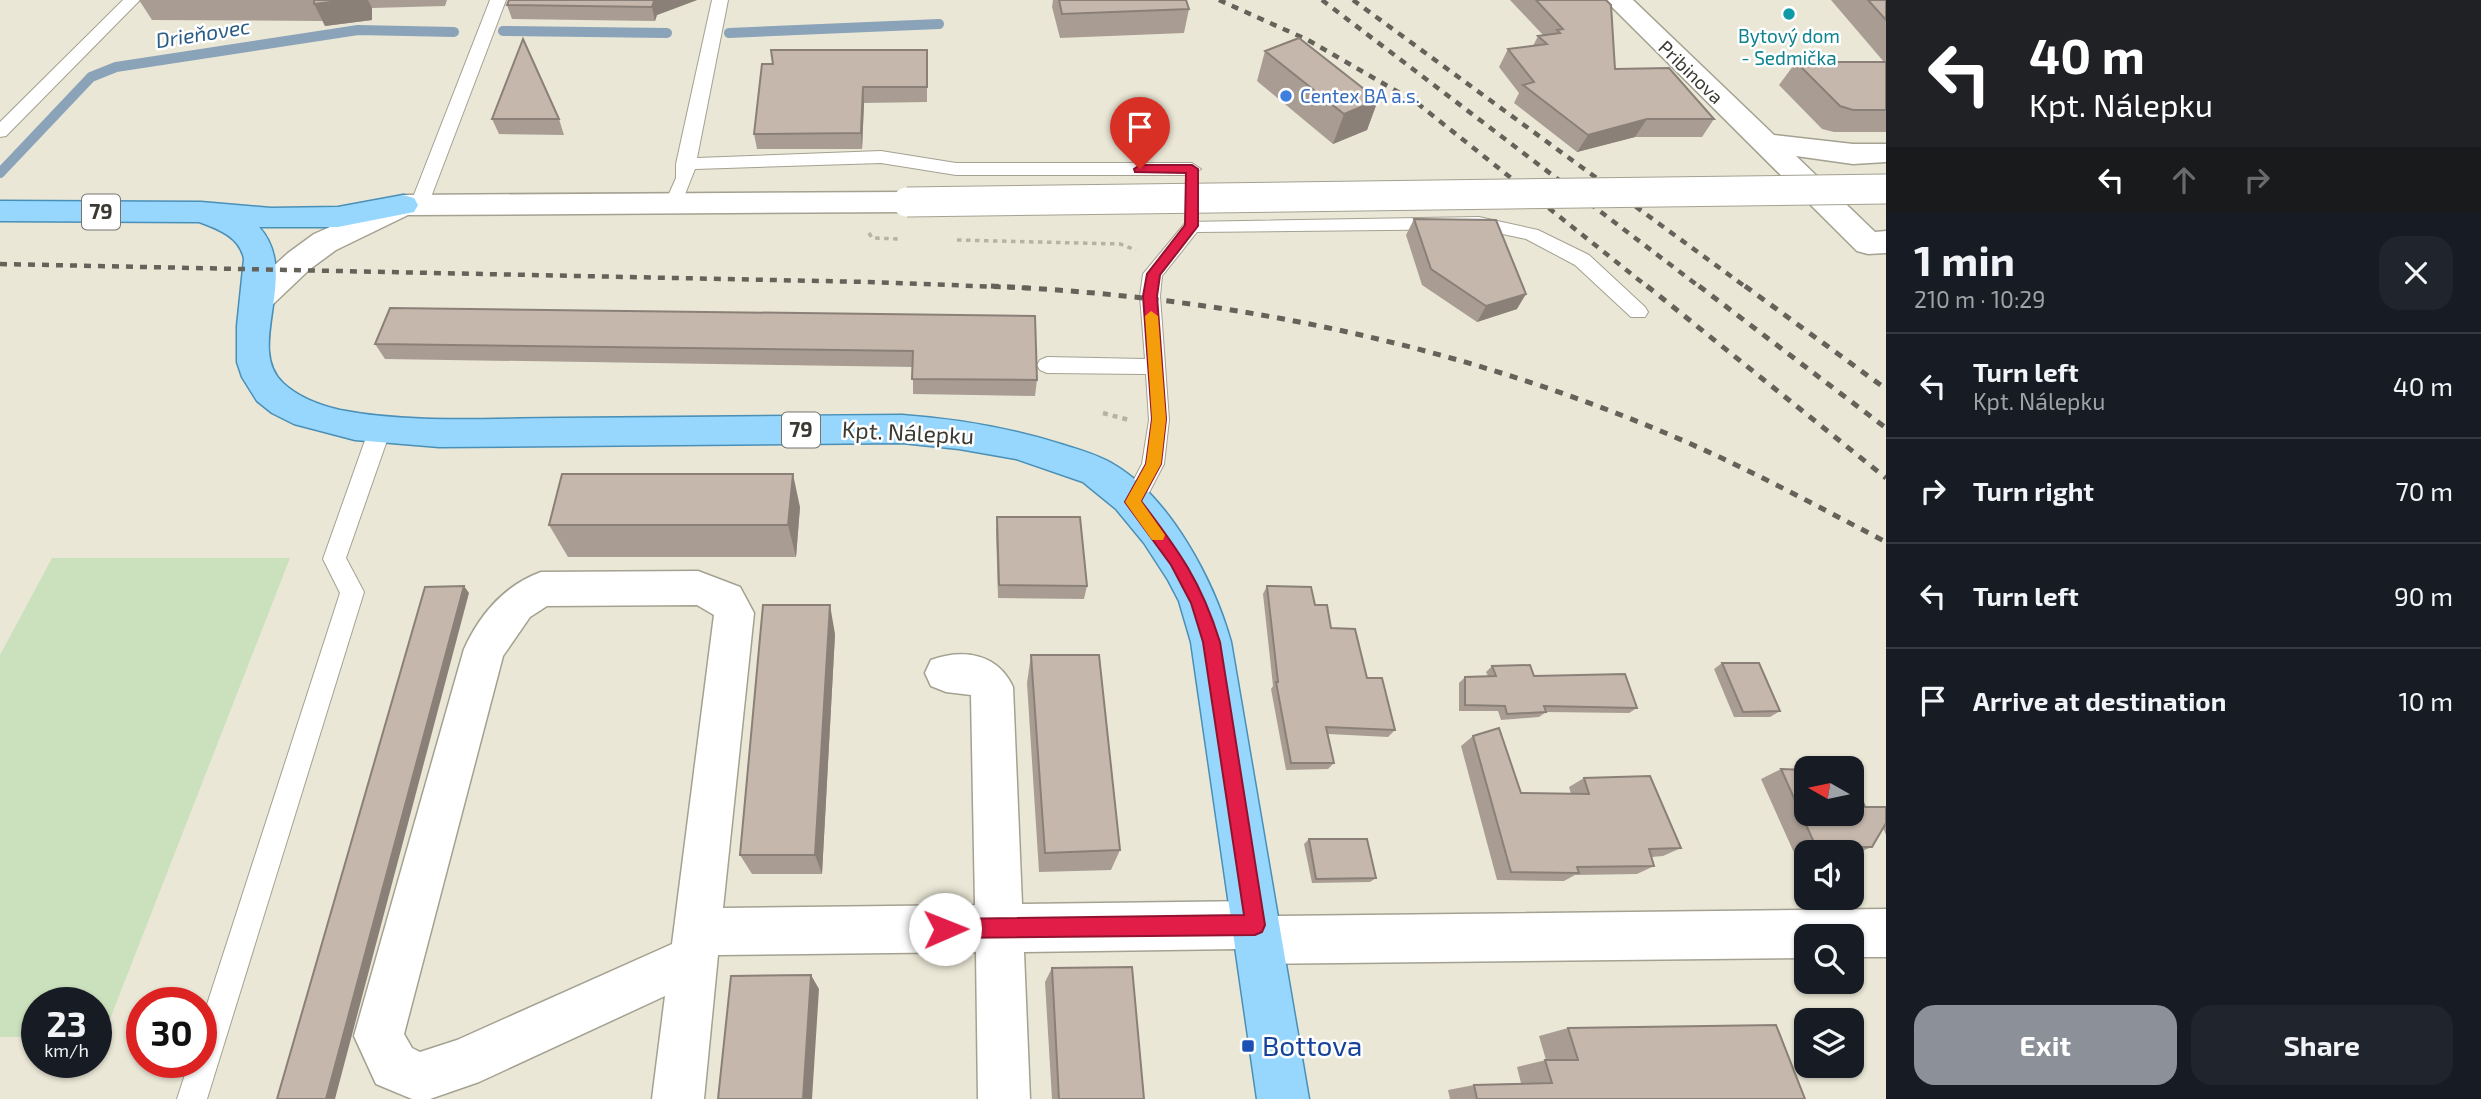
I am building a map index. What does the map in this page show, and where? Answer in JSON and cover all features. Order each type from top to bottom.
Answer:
[{"type":"main road","points":[[201,212],[271,218],[338,217],[411,205]]},
{"type":"main road","name":"79","points":[[0,211],[201,212]]},
{"type":"main road","name":"Kpt. Nálepku","points":[[201,212],[238,227],[255,243],[260,253],[261,270],[250,338],[256,372],[276,397],[297,410],[322,419],[380,429],[439,433],[902,429],[946,432],[1020,445],[1087,467],[1104,477],[1133,502],[1177,560],[1199,601],[1211,642],[1283,1099]]},
{"type":"street","name":"Pribinova","points":[[1618,0],[1765,143],[1880,247]]},
{"type":"street","points":[[1765,143],[1853,154],[1886,153]]},
{"type":"street","points":[[257,300],[299,261],[325,242],[411,205],[907,202],[1886,189]]},
{"type":"street","points":[[678,1099],[695,945],[734,613],[726,599],[698,588],[541,589],[516,606],[484,649],[379,1036],[394,1066],[420,1077],[461,1064],[695,945],[1000,928],[1257,932],[1886,933]]},
{"type":"street","points":[[946,673],[978,674],[992,687],[1004,1099]]},
{"type":"lane","points":[[0,132],[132,0]]},
{"type":"lane","points":[[411,205],[498,0]]},
{"type":"lane","points":[[674,203],[685,178],[685,164],[720,0]]},
{"type":"lane","points":[[1133,502],[1153,464],[1159,419],[1150,296],[1153,274],[1192,226],[1192,149]]},
{"type":"lane","points":[[685,164],[881,157],[956,169],[1192,169]]},
{"type":"lane","points":[[1192,226],[1479,223],[1531,234],[1582,260],[1637,312]]},
{"type":"lane","points":[[1047,365],[1155,367]]},
{"type":"lane","points":[[192,1099],[352,592],[334,559],[380,429]]},
{"type":"path","points":[[867,230],[872,238],[900,239]]},
{"type":"path","points":[[955,240],[1120,244],[1162,262]]},
{"type":"green space","points":[[52,558],[290,558],[112,1014],[112,987],[21,987],[21,1037],[0,1037],[0,655]]},
{"type":"building","points":[[314,0],[347,0],[314,4]]},
{"type":"building","points":[[509,0],[657,0],[652,7],[507,5]]},
{"type":"building","points":[[1059,0],[1186,0],[1189,9],[1062,14]]},
{"type":"building","points":[[1536,0],[1606,0],[1611,5],[1615,69],[1669,68],[1714,119],[1647,119],[1588,135],[1523,85],[1534,82],[1508,49],[1547,44],[1538,36],[1560,33],[1557,30],[1563,29]]},
{"type":"building","points":[[1868,0],[1886,0],[1886,20]]},
{"type":"building","points":[[1299,38],[1378,100],[1344,114],[1265,51]]},
{"type":"building","points":[[523,39],[559,119],[492,119]]},
{"type":"building","points":[[771,50],[927,50],[927,87],[863,87],[861,133],[754,134],[762,64],[773,64]]},
{"type":"building","points":[[1796,62],[1886,62],[1886,110],[1853,110],[1840,106]]},
{"type":"building","points":[[1414,219],[1496,220],[1526,294],[1486,306],[1431,269]]},
{"type":"building","points":[[390,308],[1035,316],[1037,380],[912,379],[913,351],[375,344]]},
{"type":"building","points":[[562,474],[793,474],[788,525],[549,525]]},
{"type":"building","points":[[997,517],[1080,517],[1087,586],[999,585]]},
{"type":"building","points":[[464,586],[326,1099],[277,1099],[425,587]]},
{"type":"building","points":[[1267,586],[1311,587],[1315,605],[1327,605],[1331,628],[1355,629],[1367,678],[1382,678],[1395,730],[1326,727],[1334,763],[1291,763],[1276,682]]},
{"type":"building","points":[[763,605],[830,605],[815,855],[740,855]]},
{"type":"building","points":[[1031,655],[1099,655],[1120,850],[1045,853]]},
{"type":"building","points":[[1722,663],[1759,663],[1780,711],[1743,712]]},
{"type":"building","points":[[1530,665],[1534,676],[1625,674],[1637,708],[1544,706],[1546,712],[1507,714],[1505,706],[1465,705],[1465,677],[1496,676],[1492,666]]},
{"type":"building","points":[[1499,728],[1521,793],[1589,794],[1584,778],[1650,776],[1681,848],[1649,849],[1654,866],[1577,867],[1579,873],[1511,872],[1473,736]]},
{"type":"building","points":[[1781,769],[1794,770],[1794,798]]},
{"type":"building","points":[[1864,805],[1865,807],[1886,807],[1886,823],[1872,847],[1864,847],[1864,840],[1813,840],[1807,826],[1864,826]]},
{"type":"building","points":[[1309,839],[1367,839],[1376,878],[1316,879]]},
{"type":"building","points":[[1132,967],[1144,1099],[1059,1099],[1052,968]]},
{"type":"building","points":[[811,975],[803,1099],[718,1099],[731,976]]},
{"type":"building","points":[[1776,1025],[1794,1071],[1794,1078],[1797,1078],[1805,1099],[1477,1099],[1474,1085],[1552,1083],[1545,1060],[1578,1060],[1568,1028]]},
{"type":"waterway","name":"Drieňovec","points":[[729,33],[939,24]]},
{"type":"waterway","name":"Drieňovec","points":[[0,173],[91,77],[116,67],[358,30],[454,32]]},
{"type":"waterway","name":"Drieňovec","points":[[503,31],[667,33]]},
{"type":"railway","points":[[1219,0],[1308,40],[1417,103],[1649,288]]},
{"type":"railway","points":[[1322,0],[1701,288]]},
{"type":"railway","points":[[1353,0],[1747,288]]},
{"type":"railway","points":[[0,264],[1010,287]]},
{"type":"railway","points":[[991,286],[1010,287]]},
{"type":"railway","points":[[1647,286],[1886,478]]},
{"type":"railway","points":[[1699,286],[1886,428]]},
{"type":"railway","points":[[1745,286],[1886,389]]},
{"type":"railway","points":[[1010,287],[1029,288]]},
{"type":"railway","points":[[1010,287],[1165,301],[1250,313],[1334,329],[1499,372],[1581,400],[1692,444],[1886,542]]},
{"type":"slow traffic","points":[[1151,316],[1159,419],[1153,464],[1133,502],[1158,535]]},
{"type":"place","name":"Bytový dom - Sedmička","points":[[1789,14]]},
{"type":"place","name":"Centex BA a.s.","points":[[1286,96]]},
{"type":"place","name":"Bottova","points":[[1248,1046]]},
{"type":"route","points":[[945,929],[1255,925],[1211,642],[1199,601],[1177,560],[1133,502],[1153,464],[1159,419],[1150,296],[1153,274],[1192,226],[1192,169],[1140,169]]}]
